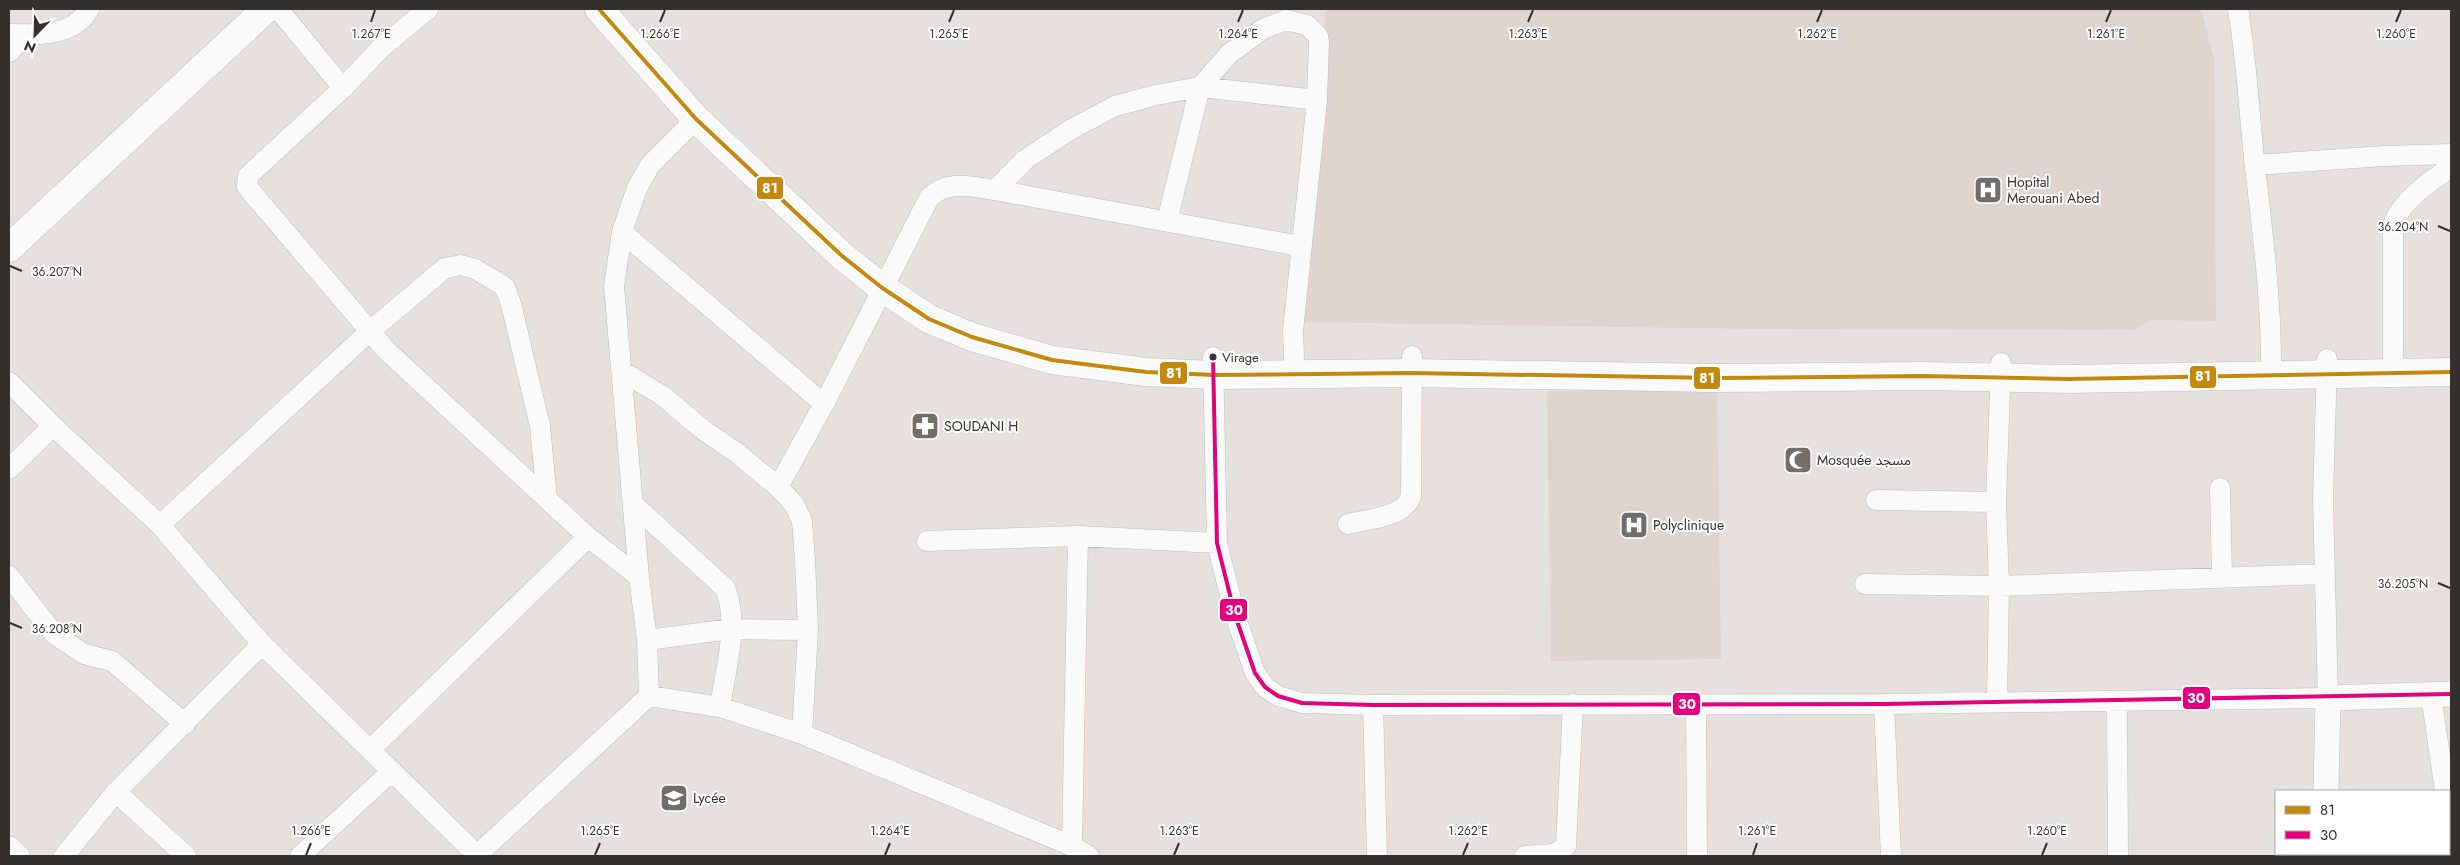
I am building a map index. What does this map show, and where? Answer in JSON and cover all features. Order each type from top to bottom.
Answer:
[{"type":"main road","points":[[9,248],[266,9]]},
{"type":"main road","points":[[599,9],[696,119],[841,255],[929,319],[972,337],[1052,360],[1146,372],[1294,358],[1412,365]]},
{"type":"main road","points":[[2328,367],[2394,357],[2451,356]]},
{"type":"main road","points":[[1214,366],[1412,365],[1716,370],[1923,376],[2001,371],[2272,367],[2328,367],[2451,372]]},
{"type":"street","points":[[9,52],[17,34],[66,30],[77,24],[89,9]]},
{"type":"street","points":[[278,9],[344,88]]},
{"type":"street","points":[[428,9],[381,48],[344,88],[248,176],[246,183],[254,199],[386,350],[588,537],[639,577]]},
{"type":"street","points":[[2238,9],[2247,65],[2255,165],[2265,250],[2272,367]]},
{"type":"street","points":[[1167,221],[1200,87],[1230,54],[1263,29],[1286,20],[1307,25],[1318,36],[1317,100],[1300,246],[1293,331],[1294,358]]},
{"type":"street","points":[[995,190],[1026,159],[1070,130],[1115,106],[1156,95],[1200,87],[1317,100]]},
{"type":"street","points":[[9,382],[53,426],[160,525],[262,644],[477,856],[649,696],[647,640],[639,577],[623,372],[614,286],[622,232],[637,188],[650,165],[696,119]]},
{"type":"street","points":[[2255,165],[2384,156],[2451,154]]},
{"type":"street","points":[[2394,357],[2393,224],[2397,214],[2421,190],[2451,168]]},
{"type":"street","points":[[778,487],[824,404],[892,293],[929,198],[936,191],[946,186],[995,190],[1300,246]]},
{"type":"street","points":[[622,232],[824,404]]},
{"type":"street","points":[[160,525],[369,332],[445,268],[461,265],[475,269],[505,288],[512,304],[540,426],[547,498]]},
{"type":"street","points":[[1348,524],[1404,509],[1408,504],[1411,496],[1412,365]]},
{"type":"street","points":[[1214,366],[1217,543],[1235,615],[1256,672],[1265,687],[1278,696],[1302,702],[1373,705],[1884,704],[2441,695],[2445,790]]},
{"type":"street","points":[[2326,790],[2328,698],[2323,499],[2328,367]]},
{"type":"street","points":[[1997,702],[1999,586],[1996,502],[2001,371]]},
{"type":"street","points":[[623,372],[663,396],[702,429],[737,453],[778,487],[794,504],[802,520],[808,630],[802,734]]},
{"type":"street","points":[[9,469],[53,426]]},
{"type":"street","points":[[2220,488],[2222,578]]},
{"type":"street","points":[[1876,500],[1996,502]]},
{"type":"street","points":[[633,504],[725,588],[730,599],[731,629],[720,707]]},
{"type":"street","points":[[927,541],[1078,536],[1217,543]]},
{"type":"street","points":[[649,696],[720,707],[802,734],[1080,851],[1078,536]]},
{"type":"street","points":[[370,750],[588,537]]},
{"type":"street","points":[[1865,584],[1999,586],[2324,574]]},
{"type":"street","points":[[9,576],[54,634],[72,648],[84,654],[112,661],[185,724]]},
{"type":"street","points":[[647,640],[731,629],[808,630]]},
{"type":"street","points":[[64,856],[116,792],[262,644]]},
{"type":"street","points":[[2117,701],[2118,856]]},
{"type":"street","points":[[1696,703],[1697,856]]},
{"type":"street","points":[[1525,856],[1554,854],[1566,846],[1572,704]]},
{"type":"street","points":[[1884,704],[1891,856]]},
{"type":"street","points":[[1373,705],[1377,856]]},
{"type":"street","points":[[300,856],[392,771]]},
{"type":"street","points":[[116,792],[186,856]]},
{"type":"street","points":[[9,846],[20,856]]},
{"type":"shaded area","points":[[1326,9],[2201,9],[2214,59],[2216,321],[2151,320],[2134,330],[1757,329],[1298,322]]},
{"type":"shaded area","name":"Polyclinique","points":[[1717,389],[1721,659],[1551,661],[1547,391]]},
{"type":"transit line","name":"81","points":[[599,9],[696,119],[841,255],[881,287],[929,319],[972,337],[1052,360],[1146,372],[1214,375],[1411,373],[1717,378],[1923,376],[2069,379],[2451,372]]},
{"type":"transit line","name":"30","points":[[1213,357],[1217,543],[1235,615],[1255,673],[1265,687],[1278,696],[1302,703],[1373,705],[1884,704],[2451,694]]},
{"type":"place","name":"Hopital Merouani Abed","points":[[1988,190]]},
{"type":"place","name":"Virage","points":[[1213,357]]},
{"type":"place","name":"SOUDANI H","points":[[925,426]]},
{"type":"place","name":"Mosquée مسجد","points":[[1798,460]]},
{"type":"place","name":"Polyclinique","points":[[1634,525]]},
{"type":"place","name":"Lycée","points":[[674,798]]}]
